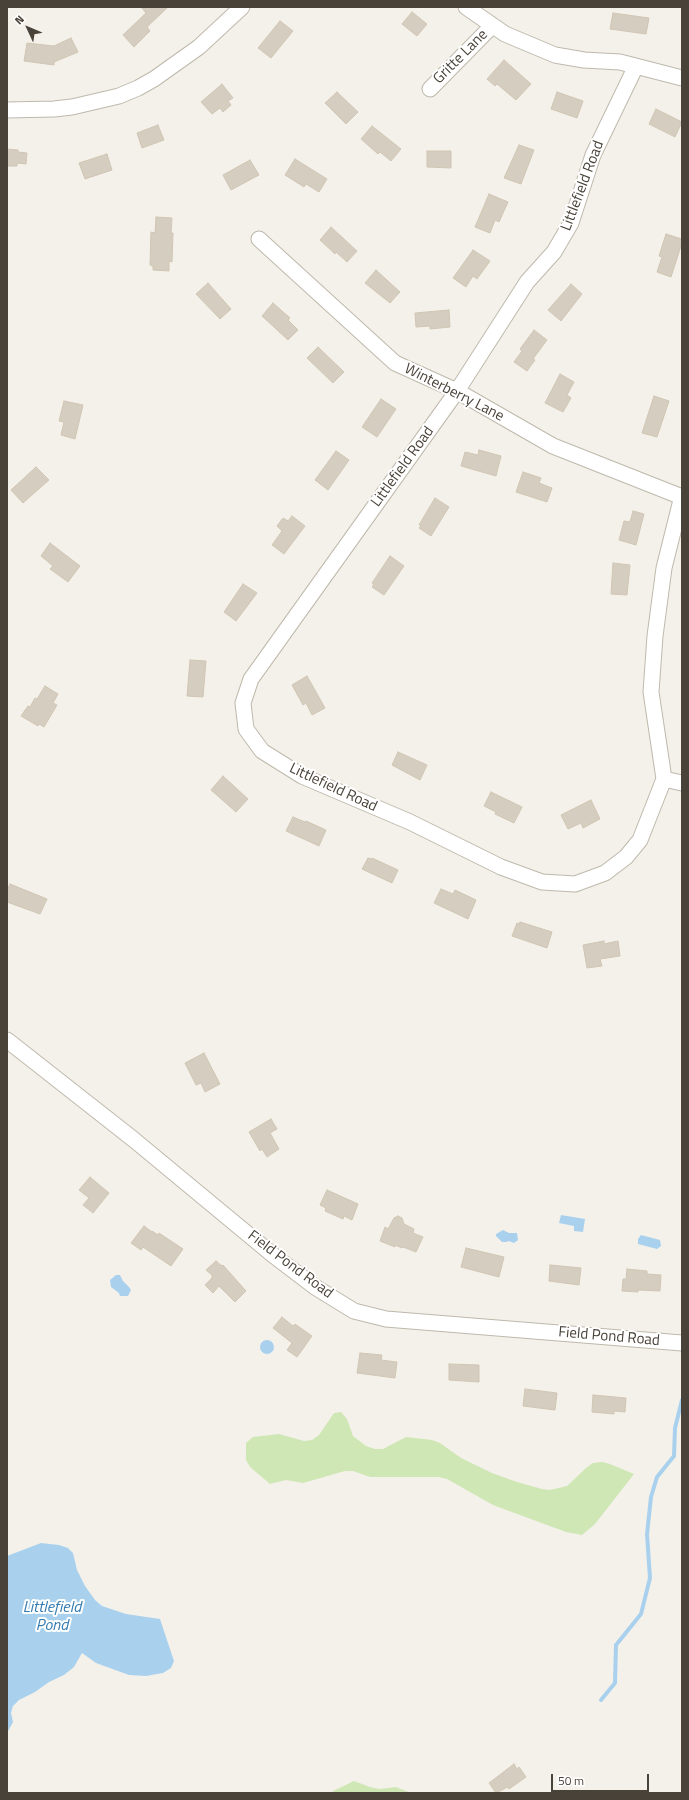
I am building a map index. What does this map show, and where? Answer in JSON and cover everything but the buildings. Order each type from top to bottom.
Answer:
[{"type":"street","points":[[7,110],[72,107],[119,96],[138,88],[154,79],[199,47],[242,7]]},
{"type":"street","points":[[466,7],[492,26],[513,38],[555,55],[584,60],[620,62],[682,78]]},
{"type":"street","name":"Gritte Lane","points":[[430,89],[492,26]]},
{"type":"street","name":"Littlefield Road","points":[[636,66],[593,155],[571,223],[554,252],[527,282],[457,391],[251,679],[242,703],[246,729],[262,751],[302,776],[410,822],[501,867],[542,882],[575,884],[605,873],[626,857],[640,840],[664,779],[651,692],[655,636],[664,568],[682,496]]},
{"type":"street","name":"Winterberry Lane","points":[[258,239],[395,363],[457,391],[553,446],[682,496]]},
{"type":"street","points":[[664,779],[682,783]]},
{"type":"street","name":"Field Pond Road","points":[[7,1040],[133,1139],[282,1262],[315,1287],[354,1311],[386,1319],[682,1343]]},
{"type":"green space","points":[[341,1412],[347,1419],[353,1436],[366,1446],[375,1449],[383,1449],[406,1437],[432,1440],[440,1443],[461,1458],[492,1473],[542,1489],[550,1490],[567,1486],[593,1463],[602,1462],[610,1464],[634,1474],[595,1524],[582,1535],[566,1532],[493,1505],[447,1479],[439,1477],[370,1477],[353,1471],[345,1471],[303,1483],[286,1480],[270,1484],[250,1467],[246,1460],[246,1443],[253,1437],[279,1434],[304,1441],[312,1440],[319,1435],[334,1413]]},
{"type":"green space","points":[[354,1781],[379,1789],[396,1787],[411,1793],[333,1793],[333,1791]]},
{"type":"water","points":[[561,1215],[585,1219],[583,1232],[574,1231],[574,1226],[559,1223]]},
{"type":"water","points":[[503,1230],[509,1233],[517,1233],[518,1240],[514,1243],[509,1241],[502,1242],[496,1234]]},
{"type":"water","points":[[641,1235],[660,1240],[661,1246],[657,1249],[638,1244],[638,1239]]},
{"type":"water","points":[[116,1275],[120,1275],[131,1290],[128,1296],[120,1296],[119,1293],[111,1287],[110,1280]]},
{"type":"water","points":[[264,1340],[270,1340],[274,1344],[274,1350],[270,1354],[264,1354],[260,1350],[260,1344]]},
{"type":"water","name":"Littlefield Pond","points":[[41,1543],[59,1545],[68,1548],[73,1553],[77,1570],[85,1586],[95,1600],[102,1606],[126,1614],[160,1619],[174,1661],[171,1668],[163,1673],[146,1676],[129,1675],[96,1663],[82,1653],[74,1667],[64,1675],[19,1700],[13,1706],[11,1713],[13,1722],[7,1733],[7,1556]]},
{"type":"waterway","points":[[601,1700],[615,1683],[616,1645],[641,1614],[650,1578],[647,1534],[651,1497],[657,1477],[674,1456],[675,1428],[682,1400]]}]
